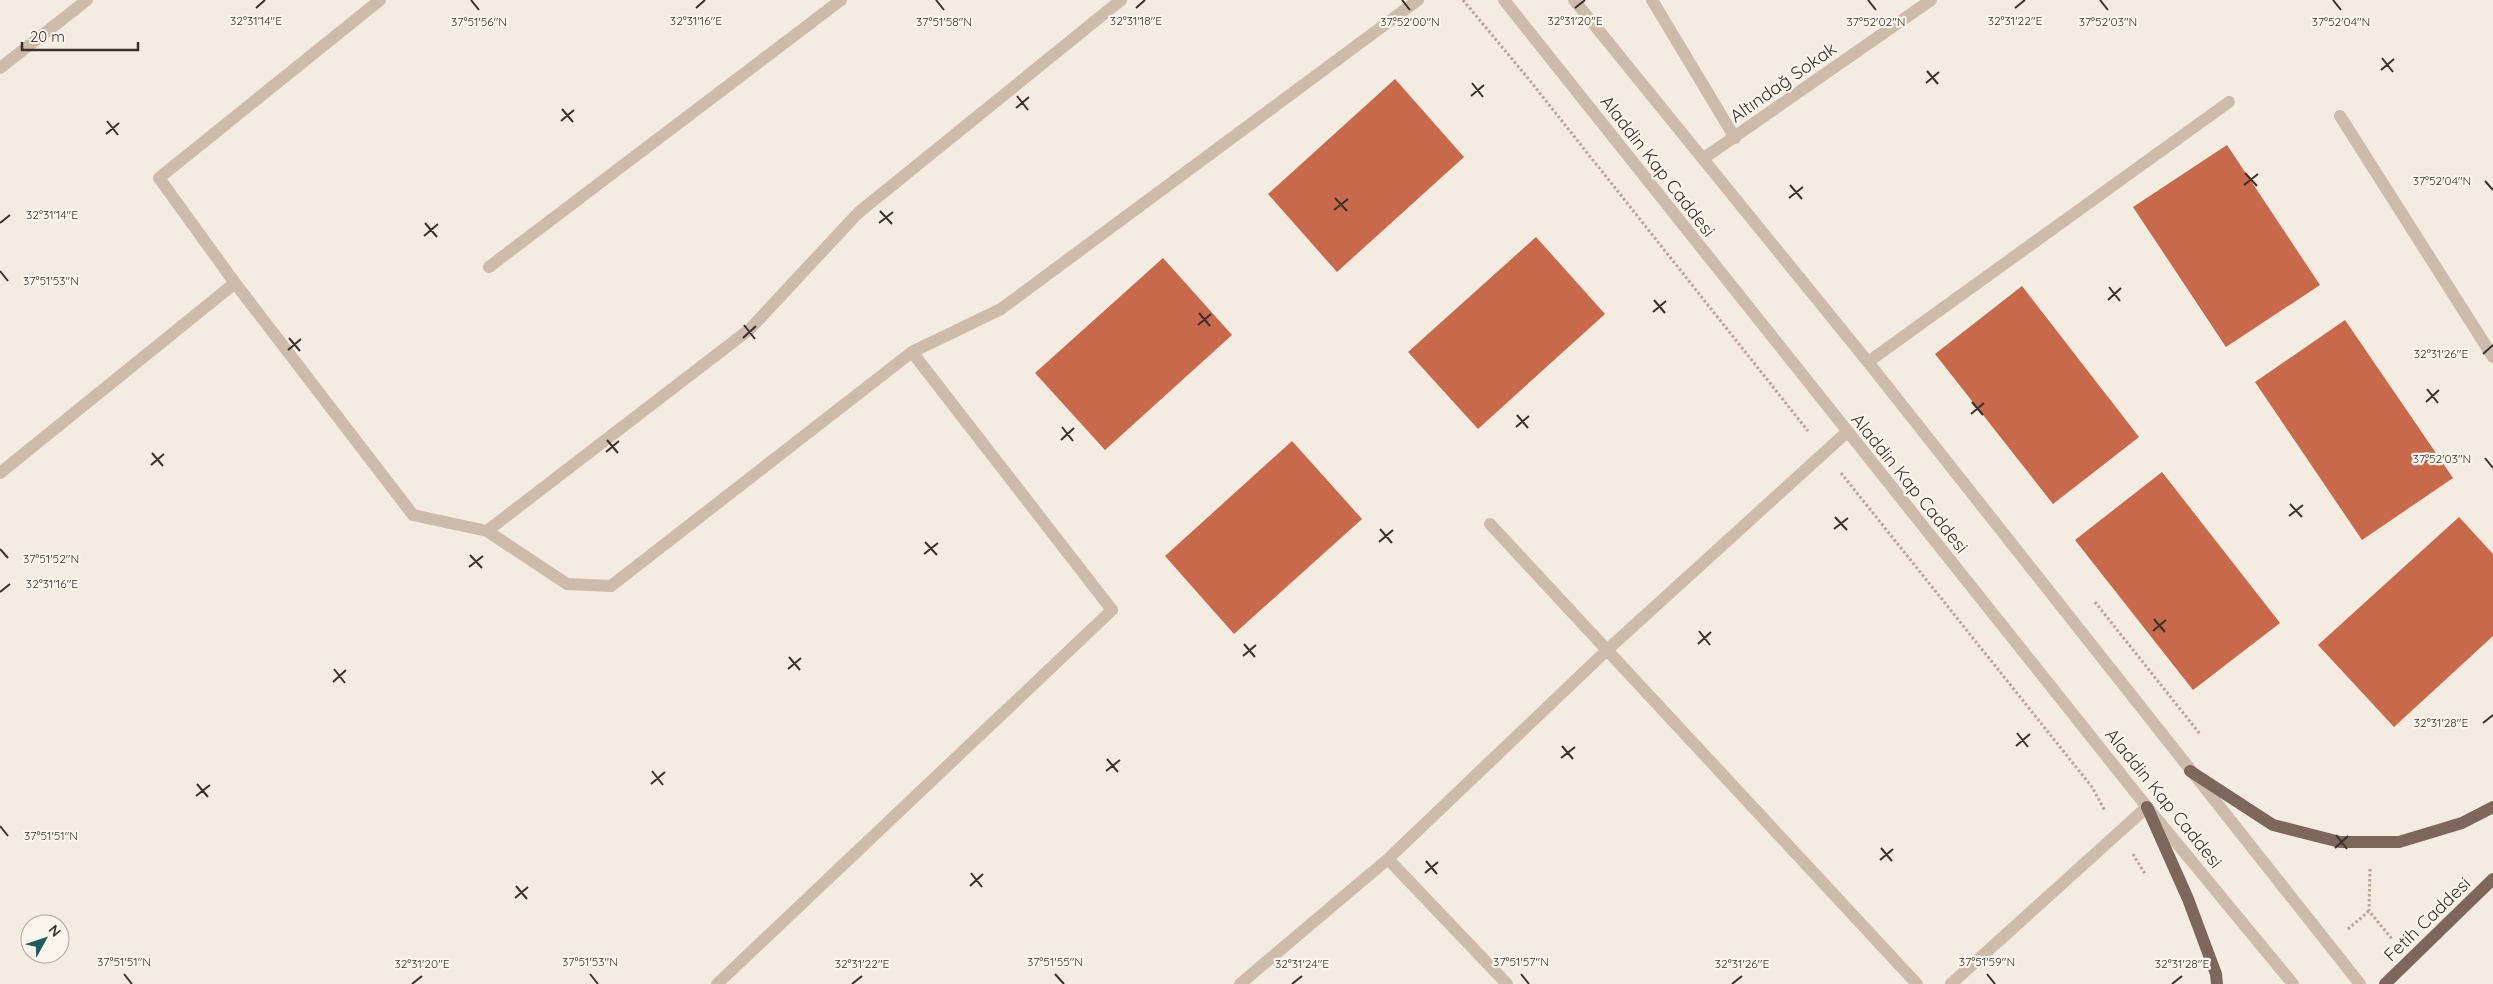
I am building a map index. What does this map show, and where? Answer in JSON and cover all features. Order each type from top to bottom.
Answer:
[{"type":"main road","points":[[2190,771],[2273,825],[2340,842],[2399,842],[2462,823],[2493,807]]},
{"type":"main road","points":[[2147,807],[2188,899],[2216,974],[2217,984]]},
{"type":"main road","name":"Fetih Caddesi","points":[[2385,984],[2493,879]]},
{"type":"street","points":[[0,68],[87,0]]},
{"type":"street","points":[[380,0],[160,178],[234,282],[413,515],[486,531],[567,584],[611,586],[912,352],[1001,309],[1418,0]]},
{"type":"street","points":[[490,267],[841,0]]},
{"type":"street","points":[[486,531],[750,329],[858,213],[1121,0]]},
{"type":"street","name":"Aladdin Kap Caddesi","points":[[1504,0],[2147,807],[2293,984]]},
{"type":"street","points":[[1574,0],[1868,362],[2360,984]]},
{"type":"street","points":[[1652,0],[1735,138]]},
{"type":"street","name":"Altındağ Sokak","points":[[1704,158],[1931,0]]},
{"type":"street","points":[[1868,362],[2229,102]]},
{"type":"street","points":[[2340,116],[2493,356]]},
{"type":"street","points":[[0,473],[234,282]]},
{"type":"street","points":[[716,984],[1112,610],[912,352]]},
{"type":"street","points":[[1240,984],[1388,858],[1606,650],[1847,432]]},
{"type":"street","points":[[1490,524],[1917,984]]},
{"type":"street","points":[[1952,984],[2147,807]]},
{"type":"street","points":[[1388,858],[1507,984]]},
{"type":"path","points":[[1463,0],[1533,84],[2092,787],[2146,875]]},
{"type":"path","points":[[2089,594],[2206,742]]},
{"type":"building","points":[[1395,79],[1464,157],[1337,272],[1268,194]]},
{"type":"building","points":[[2227,145],[2320,285],[2226,347],[2133,207]]},
{"type":"building","points":[[1536,237],[1605,314],[1478,429],[1408,352]]},
{"type":"building","points":[[1163,258],[1232,335],[1105,450],[1035,373]]},
{"type":"building","points":[[2022,286],[2139,437],[2053,504],[1935,354]]},
{"type":"building","points":[[2345,320],[2453,478],[2362,540],[2255,382]]},
{"type":"building","points":[[1292,441],[1362,519],[1234,634],[1165,556]]},
{"type":"building","points":[[2162,472],[2280,623],[2193,690],[2075,540]]},
{"type":"building","points":[[2459,517],[2493,554],[2493,636],[2394,727],[2318,645]]}]
